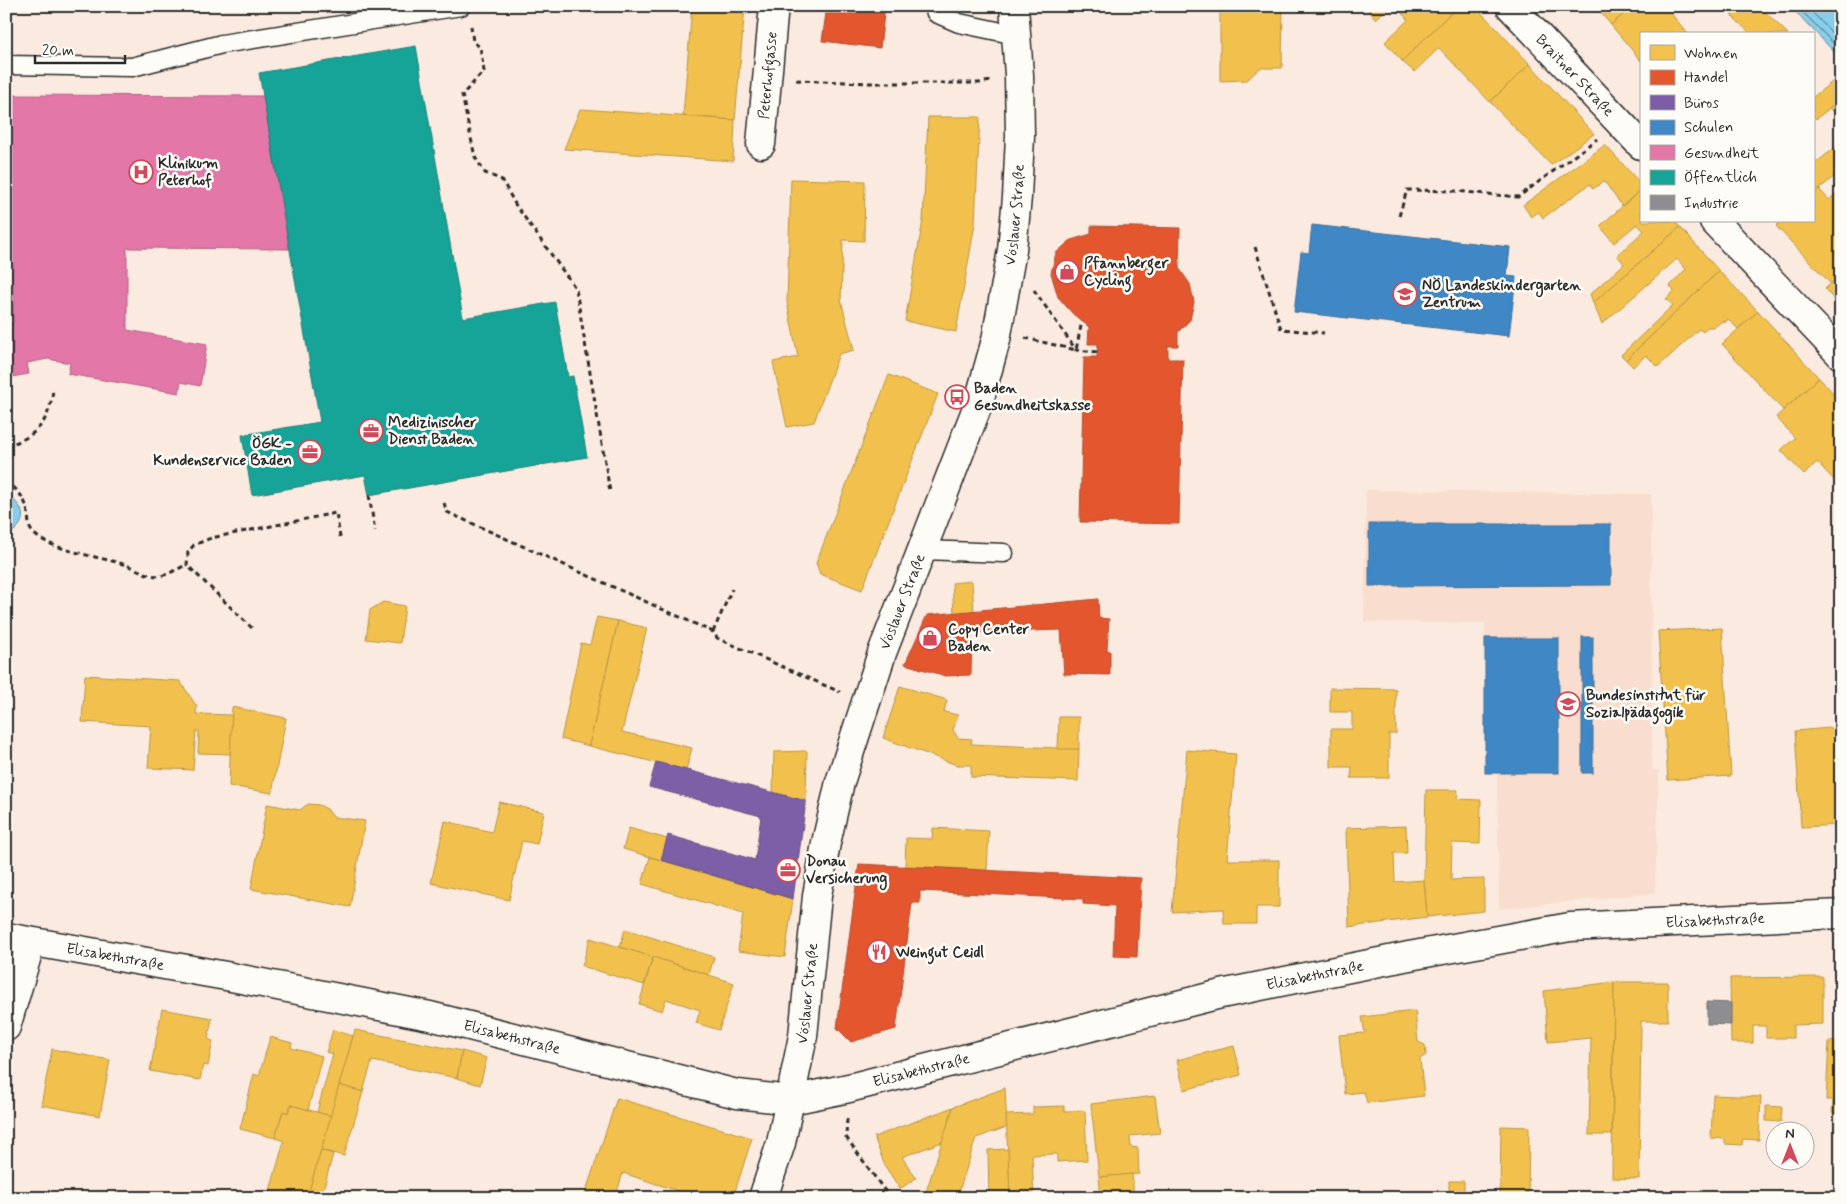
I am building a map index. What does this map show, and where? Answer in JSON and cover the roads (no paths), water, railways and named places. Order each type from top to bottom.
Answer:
[{"type":"street","name":"Peterhofgasse","points":[[761,144],[774,6]]},
{"type":"street","name":"Vöslauer Straße","points":[[763,1198],[791,1100],[803,1036],[818,896],[826,843],[840,782],[882,653],[978,405],[996,340],[1012,250],[1017,198],[1020,136],[1019,75],[1014,6]]},
{"type":"street","name":"Braitner Straße","points":[[1510,6],[1640,143]]},
{"type":"street","points":[[1715,222],[1841,355]]},
{"type":"street","name":"Elisabethstraße","points":[[18,940],[226,976],[430,1016],[737,1094],[791,1100],[849,1088],[1221,994],[1409,956],[1570,927],[1841,914]]},
{"type":"street","points":[[6,1028],[18,940]]},
{"type":"lane","points":[[6,65],[132,67],[222,44],[461,6]]},
{"type":"lane","points":[[933,6],[936,13],[959,23],[1016,35]]},
{"type":"lane","points":[[922,550],[1004,553]]},
{"type":"water","points":[[1790,6],[1841,6],[1841,59]]},
{"type":"water","points":[[6,495],[18,505],[22,516],[18,527],[6,536]]},
{"type":"place","name":"Klinikum Peterhof","points":[[141,172]]},
{"type":"place","name":"Pfannberger Cycling","points":[[1067,272]]},
{"type":"place","name":"NÖ Landeskindergarten Zentrum","points":[[1405,294]]},
{"type":"place","name":"Baden Gesundheitskasse","points":[[957,397]]},
{"type":"place","name":"Medizinischer Dienst Baden","points":[[371,431]]},
{"type":"place","name":"ÖGK - Kundenservice Baden","points":[[310,452]]},
{"type":"place","name":"Copy Center Baden","points":[[930,638]]},
{"type":"place","name":"Bundesinstitut für Sozialpädagogik","points":[[1568,704]]},
{"type":"place","name":"Donau Versicherung","points":[[788,870]]},
{"type":"place","name":"Weingut Ceidl","points":[[879,952]]}]
